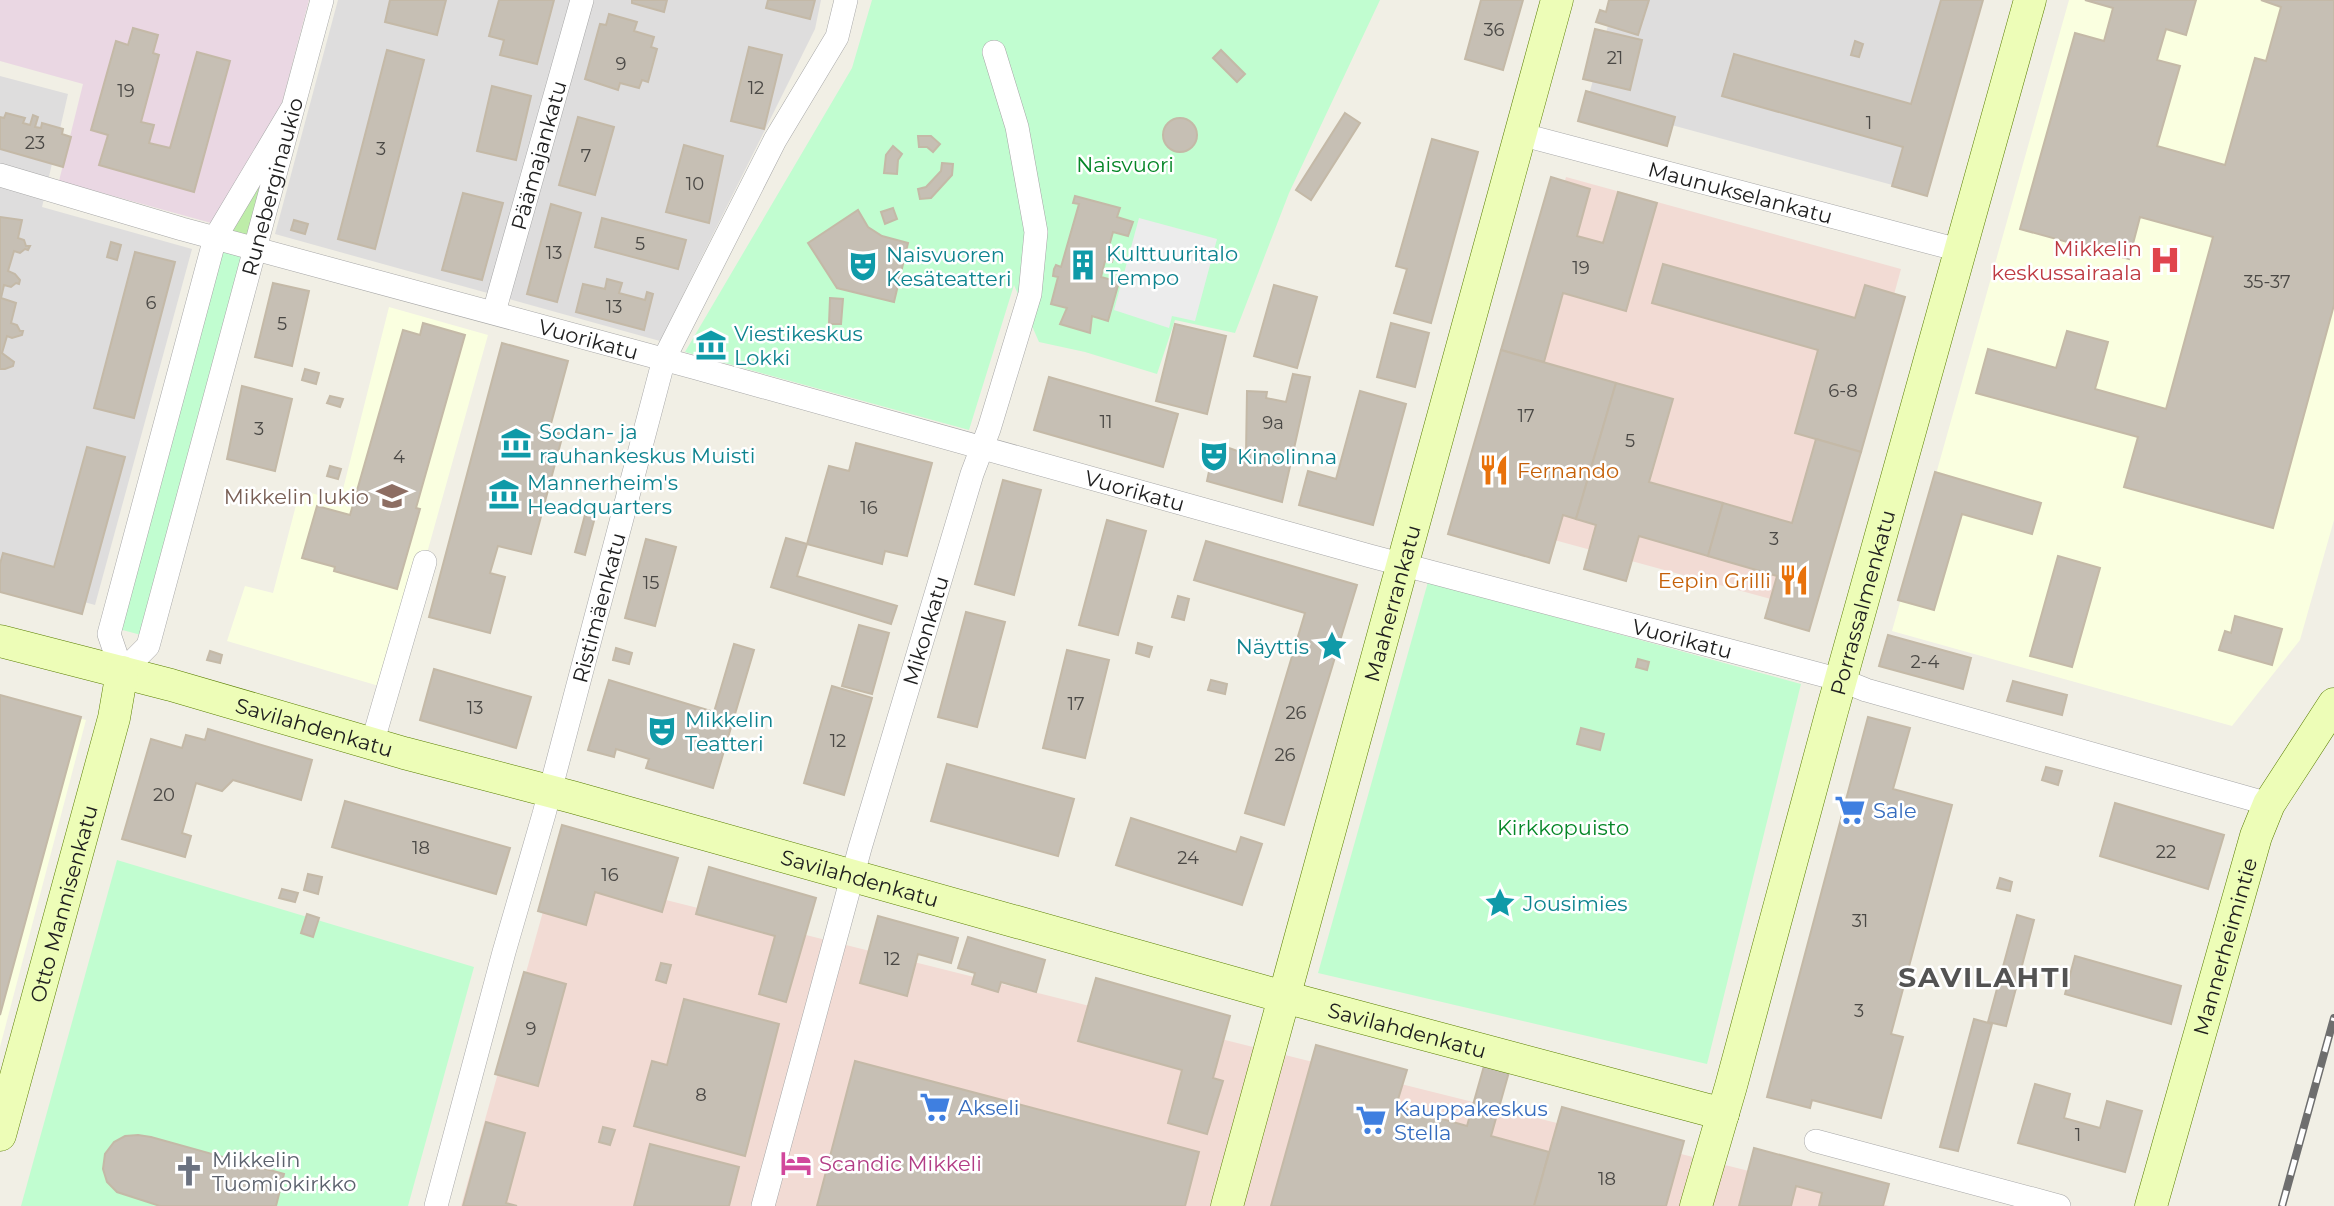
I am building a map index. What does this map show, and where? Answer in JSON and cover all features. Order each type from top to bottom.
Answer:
[{"type":"main road","name":"Maaherrankatu","points":[[1227,1206],[1557,0]]},
{"type":"main road","name":"Porrassalmenkatu","points":[[1696,1206],[2030,0]]},
{"type":"main road","name":"Savilahdenkatu","points":[[0,641],[549,791],[1284,997],[1723,1114]]},
{"type":"main road","name":"Otto Mannisenkatu","points":[[0,1133],[114,718],[122,673]]},
{"type":"main road","name":"Mannerheimintie","points":[[2151,1206],[2256,835],[2269,804],[2334,704]]},
{"type":"street","points":[[292,109],[322,0]]},
{"type":"street","name":"Päämajankatu","points":[[494,312],[582,0]]},
{"type":"street","name":"Ristimäenkatu","points":[[436,1206],[664,359],[775,139],[837,37],[846,0]]},
{"type":"street","name":"Mikonkatu","points":[[763,1206],[853,877],[980,448],[989,429],[1030,294],[1036,232],[1017,127],[994,52]]},
{"type":"street","name":"Runeberginaukio","points":[[292,109],[148,646],[122,673],[109,634],[215,238],[292,109]]},
{"type":"street","name":"Maunukselankatu","points":[[1520,134],[1959,250]]},
{"type":"street","name":"Vuorikatu","points":[[0,175],[215,238],[494,312],[980,448],[1840,680],[1866,690],[2269,804]]},
{"type":"street","points":[[372,744],[425,562]]},
{"type":"street","points":[[1816,1141],[2059,1206]]},
{"type":"shaded area","points":[[0,0],[309,0],[282,103],[211,223],[59,181],[83,84],[0,61]]},
{"type":"shaded area","points":[[338,0],[821,0],[815,29],[660,341],[275,234]]},
{"type":"shaded area","points":[[1615,0],[1975,0],[1922,193],[1587,102]]},
{"type":"shaded area","name":"Mikkelin keskussairaala","points":[[2069,0],[2334,0],[2334,520],[2300,640],[2232,726],[1892,631]]},
{"type":"shaded area","points":[[0,76],[68,94],[42,207],[192,249],[95,605],[0,579]]},
{"type":"shaded area","points":[[1566,177],[1901,269],[1808,609],[1473,518]]},
{"type":"shaded area","points":[[1139,218],[1217,239],[1195,321],[1172,316],[1169,328],[1114,310]]},
{"type":"shaded area","name":"Mikkelin lukio","points":[[389,307],[488,335],[389,689],[227,641],[245,586],[273,593],[300,490],[340,501]]},
{"type":"shaded area","points":[[0,698],[86,720],[0,1047]]},
{"type":"shaded area","points":[[554,872],[1889,1206],[461,1206]]},
{"type":"green space","name":"Naisvuori","points":[[872,0],[1380,0],[1289,193],[1235,333],[1175,320],[1157,374],[1085,352],[1039,342],[1014,285],[969,430],[685,352],[852,68]]},
{"type":"green space","points":[[278,145],[251,239],[225,232]]},
{"type":"green space","points":[[220,242],[249,250],[145,636],[115,628]]},
{"type":"green space","name":"Kirkkopuisto","points":[[1428,582],[1801,684],[1707,1064],[1318,973]]},
{"type":"green space","points":[[117,860],[474,967],[408,1206],[21,1206]]},
{"type":"building","points":[[390,0],[446,0],[437,35],[385,22]]},
{"type":"building","points":[[499,0],[554,0],[537,64],[500,55],[504,40],[489,36]]},
{"type":"building","points":[[632,0],[667,0],[664,12],[632,3]]},
{"type":"building","points":[[768,0],[815,0],[810,19],[766,8]]},
{"type":"building","points":[[1481,0],[1523,0],[1503,70],[1465,59]]},
{"type":"building","points":[[1609,0],[1649,0],[1638,35],[1596,22],[1600,10],[1606,12]]},
{"type":"building","points":[[1941,0],[1983,0],[1927,196],[1892,186],[1903,147],[1722,96],[1734,54],[1911,104]]},
{"type":"building","points":[[2085,0],[2196,0],[2186,35],[2166,29],[2157,60],[2180,66],[2157,146],[2225,165],[2255,58],[2266,61],[2281,7],[2261,0],[2334,0],[2334,305],[2273,528],[2124,487],[2138,437],[1976,393],[1988,349],[2056,368],[2067,331],[2108,342],[2095,389],[2166,409],[2213,237],[2140,217],[2129,259],[2020,229],[2075,33],[2104,41],[2113,8]]},
{"type":"building","points":[[609,14],[637,22],[634,31],[654,37],[651,47],[657,49],[648,82],[642,80],[639,88],[620,83],[618,90],[585,79],[600,24],[606,25]]},
{"type":"building","points":[[133,28],[158,35],[153,53],[159,55],[141,122],[154,125],[149,143],[170,148],[197,52],[230,61],[194,192],[99,165],[108,135],[91,130],[116,41],[128,45]]},
{"type":"building","points":[[1595,29],[1642,40],[1630,90],[1583,79]]},
{"type":"building","points":[[1855,41],[1863,44],[1859,57],[1851,55]]},
{"type":"building","points":[[749,47],[782,55],[764,129],[731,121]]},
{"type":"building","points":[[387,50],[424,60],[375,249],[338,239]]},
{"type":"building","points":[[1221,50],[1245,74],[1237,82],[1213,58]]},
{"type":"building","points":[[492,86],[531,96],[516,160],[477,151]]},
{"type":"building","points":[[1586,91],[1675,117],[1667,146],[1578,121]]},
{"type":"building","points":[[6,113],[25,118],[23,123],[30,125],[33,115],[38,117],[35,127],[41,128],[42,123],[63,129],[62,134],[71,137],[63,167],[0,149],[0,117],[4,118]]},
{"type":"building","points":[[1345,113],[1360,123],[1311,200],[1296,190]]},
{"type":"building","points":[[578,117],[614,127],[595,195],[559,185]]},
{"type":"building","points":[[1180,118],[1192,123],[1197,135],[1192,147],[1180,152],[1168,147],[1163,135],[1168,123]]},
{"type":"building","points":[[918,136],[931,136],[940,144],[933,152],[927,147],[919,147]]},
{"type":"building","points":[[1432,139],[1478,152],[1431,323],[1394,313],[1407,269],[1396,266]]},
{"type":"building","points":[[684,145],[723,156],[709,223],[666,212]]},
{"type":"building","points":[[893,146],[902,154],[898,160],[897,174],[884,173],[886,155]]},
{"type":"building","points":[[942,163],[953,164],[952,175],[931,198],[920,199],[918,189],[926,187],[941,171]]},
{"type":"building","points":[[1551,177],[1590,189],[1577,236],[1603,243],[1618,192],[1657,203],[1626,311],[1563,293],[1544,362],[1501,350]]},
{"type":"building","points":[[463,193],[503,203],[482,280],[442,270]]},
{"type":"building","name":"Kulttuuritalo Tempo","points":[[1075,196],[1120,208],[1117,217],[1133,222],[1128,236],[1113,232],[1106,257],[1113,258],[1112,262],[1105,261],[1101,277],[1119,282],[1108,321],[1092,316],[1090,333],[1060,324],[1067,308],[1051,304],[1058,277],[1053,276],[1054,269],[1056,265],[1061,267],[1079,204],[1073,203]]},
{"type":"building","points":[[551,204],[581,213],[557,302],[527,294]]},
{"type":"building","points":[[893,208],[897,219],[885,224],[881,212]]},
{"type":"building","name":"Naisvuoren Kesäteatteri","points":[[858,210],[868,227],[882,236],[908,243],[894,302],[837,288],[808,243]]},
{"type":"building","points":[[0,217],[22,220],[18,238],[24,240],[26,246],[30,246],[28,250],[20,253],[14,251],[8,271],[15,274],[20,280],[19,284],[11,287],[4,285],[1,298],[16,303],[11,323],[23,331],[22,335],[12,338],[7,336],[2,353],[14,362],[13,366],[5,369],[0,369]]},
{"type":"building","points":[[602,218],[686,240],[678,269],[595,247]]},
{"type":"building","points":[[294,220],[308,224],[305,234],[291,230]]},
{"type":"building","points":[[111,242],[121,245],[117,260],[107,257]]},
{"type":"building","points":[[135,252],[175,262],[134,418],[94,408]]},
{"type":"building","points":[[1663,264],[1855,318],[1865,285],[1905,297],[1861,452],[1795,433],[1818,350],[1652,303]]},
{"type":"building","points":[[607,279],[622,283],[619,293],[645,300],[647,292],[653,294],[644,330],[576,312],[583,284],[605,289]]},
{"type":"building","points":[[273,283],[309,291],[292,366],[255,357]]},
{"type":"building","points":[[1274,285],[1317,297],[1297,368],[1254,356]]},
{"type":"building","points":[[830,298],[843,299],[841,324],[829,324]]},
{"type":"building","points":[[423,323],[465,335],[416,508],[420,509],[397,589],[334,571],[335,567],[302,558],[317,506],[350,515],[403,330],[420,335]]},
{"type":"building","points":[[1391,323],[1429,333],[1415,387],[1377,377]]},
{"type":"building","points":[[1175,324],[1226,336],[1207,414],[1156,401]]},
{"type":"building","name":"Mannerheim's Headquarters","points":[[502,343],[568,361],[549,431],[563,434],[531,554],[498,546],[490,573],[505,577],[490,633],[429,617]]},
{"type":"building","points":[[1501,350],[1616,383],[1576,519],[1563,515],[1549,563],[1448,534]]},
{"type":"building","points":[[305,369],[319,373],[316,384],[302,380]]},
{"type":"building","points":[[1293,374],[1310,377],[1282,502],[1207,481],[1215,443],[1246,454],[1247,391],[1267,392],[1266,398],[1286,402]]},
{"type":"building","points":[[1049,377],[1178,414],[1163,467],[1034,430]]},
{"type":"building","points":[[1616,383],[1673,399],[1649,482],[1723,503],[1708,556],[1639,536],[1626,581],[1584,569],[1596,525],[1576,519]]},
{"type":"building","points":[[242,386],[292,399],[275,471],[227,459]]},
{"type":"building","points":[[1360,391],[1406,404],[1373,525],[1299,505],[1308,471],[1336,479]]},
{"type":"building","points":[[330,396],[343,399],[340,407],[327,403]]},
{"type":"building","points":[[1816,439],[1861,452],[1809,631],[1765,618],[1777,576],[1708,556],[1723,503],[1792,523]]},
{"type":"building","points":[[856,443],[932,463],[907,556],[885,551],[882,564],[807,544],[829,466],[849,471]]},
{"type":"building","points":[[87,447],[125,457],[82,614],[0,592],[0,564],[3,553],[54,567]]},
{"type":"building","points":[[330,466],[341,469],[338,479],[327,476]]},
{"type":"building","points":[[1935,472],[2041,503],[2032,534],[1962,514],[1934,610],[1898,600]]},
{"type":"building","points":[[1003,480],[1041,490],[1014,595],[975,584]]},
{"type":"building","points":[[585,515],[595,517],[585,555],[575,552]]},
{"type":"building","points":[[1107,520],[1146,531],[1118,635],[1079,625]]},
{"type":"building","points":[[786,538],[807,544],[797,576],[897,606],[891,624],[771,587]]},
{"type":"building","points":[[646,539],[676,547],[655,626],[625,618]]},
{"type":"building","points":[[1206,541],[1357,585],[1284,825],[1245,813],[1305,613],[1194,580]]},
{"type":"building","points":[[2058,556],[2100,568],[2072,667],[2030,656]]},
{"type":"building","points":[[1178,596],[1189,599],[1184,620],[1172,617]]},
{"type":"building","points":[[966,612],[1005,622],[977,727],[938,717]]},
{"type":"building","points":[[2235,616],[2282,629],[2272,665],[2219,650],[2225,631],[2231,633]]},
{"type":"building","points":[[859,625],[889,633],[872,694],[842,686]]},
{"type":"building","points":[[1888,635],[1971,658],[1963,689],[1879,666]]},
{"type":"building","points":[[1138,643],[1152,647],[1149,657],[1136,653]]},
{"type":"building","name":"Mikkelin Teatteri","points":[[734,644],[754,650],[713,788],[646,768],[649,759],[616,749],[614,757],[588,750],[609,680],[714,712]]},
{"type":"building","points":[[616,648],[632,653],[629,664],[613,660]]},
{"type":"building","points":[[1067,650],[1109,660],[1085,758],[1043,748]]},
{"type":"building","points":[[210,651],[222,655],[220,663],[207,660]]},
{"type":"building","points":[[1638,659],[1649,662],[1647,670],[1636,667]]},
{"type":"building","points":[[434,669],[531,697],[516,748],[420,720]]},
{"type":"building","points":[[1211,680],[1227,684],[1225,694],[1208,690]]},
{"type":"building","points":[[2013,681],[2067,695],[2062,715],[2007,701]]},
{"type":"building","points":[[832,686],[872,698],[844,795],[804,783]]},
{"type":"building","points":[[0,695],[81,717],[0,1015]]},
{"type":"building","points":[[1868,717],[1910,728],[1893,789],[1952,805],[1891,1034],[1903,1037],[1881,1118],[1812,1100],[1810,1108],[1767,1097]]},
{"type":"building","points":[[1581,728],[1604,734],[1600,750],[1577,744]]},
{"type":"building","points":[[208,729],[312,760],[301,800],[233,780],[222,791],[196,783],[182,833],[191,836],[185,857],[122,839],[151,739],[182,748],[186,735],[205,740]]},
{"type":"building","points":[[947,764],[1074,799],[1058,856],[931,821]]},
{"type":"building","points":[[2046,767],[2062,771],[2058,785],[2042,780]]},
{"type":"building","points":[[345,801],[510,848],[496,894],[332,847]]},
{"type":"building","points":[[2115,803],[2224,835],[2208,889],[2100,856]]},
{"type":"building","points":[[1131,818],[1236,852],[1241,837],[1262,844],[1242,905],[1116,865]]},
{"type":"building","points":[[562,825],[678,858],[662,912],[595,892],[586,925],[538,911]]},
{"type":"building","points":[[709,867],[816,898],[786,1002],[759,994],[775,936],[696,914]]},
{"type":"building","points":[[308,874],[322,877],[318,894],[304,890]]},
{"type":"building","points":[[2000,878],[2012,882],[2010,891],[1997,888]]},
{"type":"building","points":[[282,889],[298,893],[295,902],[279,898]]},
{"type":"building","points":[[307,914],[319,918],[313,937],[301,933]]},
{"type":"building","points":[[2017,915],[2034,920],[2006,1026],[1988,1022]]},
{"type":"building","points":[[878,916],[958,938],[951,963],[918,954],[907,996],[860,983]]},
{"type":"building","points":[[968,937],[1045,960],[1036,992],[1001,982],[998,992],[972,984],[975,973],[958,968]]},
{"type":"building","points":[[2075,956],[2181,986],[2171,1024],[2065,994]]},
{"type":"building","points":[[661,963],[671,965],[666,983],[656,980]]},
{"type":"building","points":[[524,972],[566,984],[538,1086],[495,1074]]},
{"type":"building","points":[[1096,978],[1230,1016],[1213,1078],[1223,1081],[1207,1134],[1168,1123],[1182,1070],[1078,1041]]},
{"type":"building","points":[[684,999],[779,1024],[745,1156],[634,1126],[652,1061],[667,1065]]},
{"type":"building","points":[[1974,1019],[1992,1024],[1958,1151],[1940,1147]]},
{"type":"building","name":"Kauppakeskus Stella","points":[[1316,1045],[1407,1070],[1396,1106],[1467,1126],[1484,1066],[1509,1072],[1491,1136],[1549,1152],[1534,1206],[1271,1206]]},
{"type":"building","name":"Akseli","points":[[855,1061],[1199,1152],[1185,1206],[817,1206]]},
{"type":"building","points":[[2035,1084],[2070,1094],[2064,1118],[2100,1128],[2107,1101],[2142,1111],[2125,1172],[2018,1143]]},
{"type":"building","points":[[1562,1107],[1684,1141],[1666,1206],[1534,1206]]},
{"type":"building","points":[[486,1122],[525,1133],[506,1203],[517,1206],[463,1206]]},
{"type":"building","points":[[603,1127],[615,1130],[610,1145],[599,1142]]},
{"type":"building","name":"Mikkelin Tuomiokirkko","points":[[138,1135],[284,1174],[276,1206],[160,1206],[117,1192],[107,1182],[103,1169],[105,1154],[114,1142],[125,1136]]},
{"type":"building","points":[[650,1144],[739,1167],[729,1206],[634,1206]]},
{"type":"building","points":[[1754,1148],[1889,1184],[1883,1206],[1819,1206],[1822,1193],[1796,1186],[1791,1206],[1739,1206]]},
{"type":"railway","points":[[2282,1206],[2334,1018]]},
{"type":"place","name":"Mikkelin keskussairaala","points":[[2165,260]]},
{"type":"place","name":"Kulttuuritalo Tempo","points":[[1083,265]]},
{"type":"place","name":"Naisvuoren Kesäteatteri","points":[[863,266]]},
{"type":"place","name":"Viestikeskus Lokki","points":[[711,345]]},
{"type":"place","name":"Sodan- ja rauhankeskus Muisti","points":[[516,443]]},
{"type":"place","name":"Kinolinna","points":[[1214,456]]},
{"type":"place","name":"Fernando","points":[[1494,470]]},
{"type":"place","name":"Mannerheim's Headquarters","points":[[504,494]]},
{"type":"place","name":"Mikkelin lukio","points":[[392,496]]},
{"type":"place","name":"Eepin Grilli","points":[[1794,580]]},
{"type":"place","name":"Näyttis","points":[[1332,646]]},
{"type":"place","name":"Mikkelin Teatteri","points":[[662,731]]},
{"type":"place","name":"Sale","points":[[1850,810]]},
{"type":"place","name":"Jousimies","points":[[1500,903]]},
{"type":"place","name":"Akseli","points":[[935,1107]]},
{"type":"place","name":"Kauppakeskus Stella","points":[[1371,1120]]},
{"type":"place","name":"Scandic Mikkeli","points":[[796,1163]]},
{"type":"place","name":"Mikkelin Tuomiokirkko","points":[[189,1171]]},
{"type":"district","name":"SAVILAHTI","points":[[1985,977]]}]
